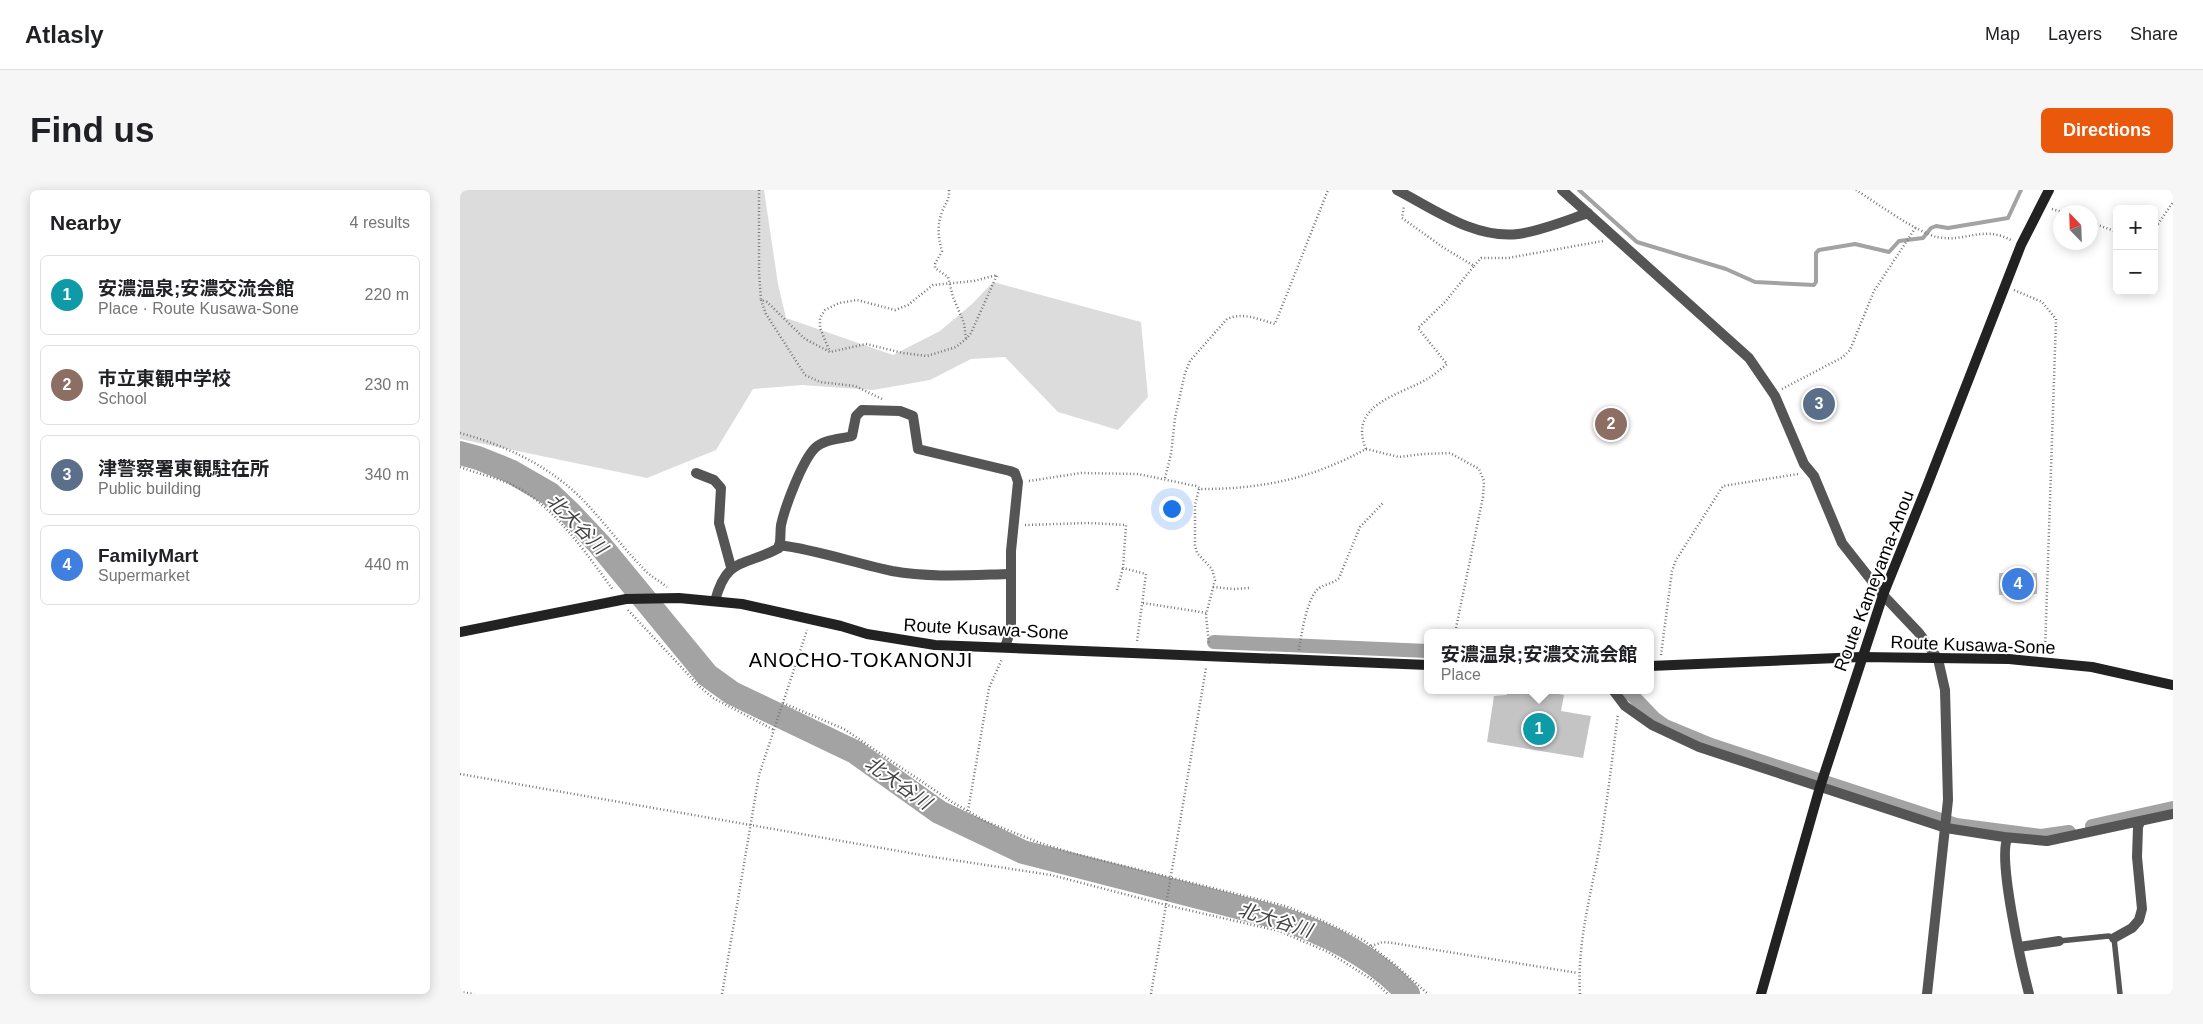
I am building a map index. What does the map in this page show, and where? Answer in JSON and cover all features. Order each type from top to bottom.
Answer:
[{"type":"main road","name":"Route Kameyama-Anou","points":[[1761,994],[1820,787],[1861,657],[1883,595],[2021,245],[2049,190]]},
{"type":"main road","name":"Route Kusawa-Sone","points":[[460,632],[626,599],[664,598],[742,604],[866,634],[914,643],[1424,665]]},
{"type":"main road","name":"Route Kusawa-Sone","points":[[1655,666],[1861,657],[1938,660],[2008,659],[2092,667],[2173,685]]},
{"type":"street","points":[[1397,190],[1464,225],[1493,234],[1526,233],[1588,213]]},
{"type":"street","points":[[1562,190],[1749,358],[1774,394],[1808,470],[1814,476],[1842,543],[1883,595],[1919,633],[1938,660],[1945,690],[1948,800],[1927,994]]},
{"type":"street","points":[[715,601],[720,584],[731,567],[779,548],[782,524],[788,503],[814,448],[821,444],[852,436],[856,416],[862,410],[900,411],[914,416],[918,449],[1010,470],[1015,473],[1018,482],[1010,574],[1011,629],[1004,647]]},
{"type":"street","points":[[696,473],[714,480],[721,488],[719,523],[731,567]]},
{"type":"street","points":[[780,545],[818,552],[892,571],[914,574],[1010,574]]},
{"type":"street","points":[[1616,694],[1625,706],[1652,725],[1699,747],[1946,828],[2008,838],[2047,841],[2173,814]]},
{"type":"street","points":[[2114,938],[2132,928],[2139,920],[2142,909],[2137,858],[2138,827],[2140,822]]},
{"type":"street","points":[[2008,838],[2005,844],[2006,876],[2029,994]]},
{"type":"street","points":[[2019,947],[2059,941]]},
{"type":"lane","points":[[2059,941],[2109,936],[2114,938],[2120,994]]},
{"type":"path","points":[[759,190],[758,272],[761,300],[766,314],[805,375],[820,382],[855,386],[891,403],[900,411]]},
{"type":"path","points":[[949,190],[950,197],[942,213],[939,226],[938,238],[942,251],[935,264],[935,268],[948,277],[953,297],[964,322],[966,338]]},
{"type":"path","points":[[1165,478],[1171,454],[1175,418],[1185,373],[1190,361],[1226,319],[1247,315],[1275,324],[1328,190]]},
{"type":"path","points":[[1856,190],[1929,235],[1939,238],[1955,238],[1992,232],[2021,245]]},
{"type":"path","points":[[1407,195],[1402,218],[1444,248],[1474,266]]},
{"type":"path","points":[[2158,224],[2173,202]]},
{"type":"path","points":[[2098,225],[2113,231]]},
{"type":"path","points":[[1774,394],[1796,380],[1843,357],[1850,350],[1874,291],[1916,227]]},
{"type":"path","points":[[1366,449],[1361,437],[1362,428],[1367,416],[1375,406],[1428,378],[1447,364],[1418,328],[1445,302],[1481,258],[1508,258],[1608,240],[1613,236]]},
{"type":"path","points":[[761,300],[767,302],[805,339],[830,352],[852,345],[866,344],[903,353],[927,356],[956,347],[971,333],[997,275],[974,281],[933,285],[908,305],[895,310],[857,300],[846,300],[825,310],[819,324],[830,352]]},
{"type":"path","points":[[2005,286],[2042,302],[2056,320],[2045,651]]},
{"type":"path","points":[[460,433],[486,440],[519,454],[544,468],[566,484],[644,570],[667,588],[664,598]]},
{"type":"path","points":[[1018,482],[1081,473],[1138,474],[1165,478],[1200,488],[1238,489],[1301,478],[1337,465],[1366,449],[1399,458],[1423,454],[1450,453],[1479,470],[1483,475],[1483,497],[1456,629]]},
{"type":"path","points":[[1655,666],[1672,571],[1676,560],[1723,486],[1793,476],[1808,470]]},
{"type":"path","points":[[1151,994],[1210,640],[1206,613],[1214,587],[1214,574],[1197,553],[1195,545],[1195,505],[1200,488]]},
{"type":"path","points":[[1298,659],[1310,601],[1317,589],[1335,582],[1339,578],[1360,527],[1384,502]]},
{"type":"path","points":[[1013,526],[1089,523],[1126,525],[1123,568],[1117,590]]},
{"type":"path","points":[[1123,568],[1146,574],[1136,652]]},
{"type":"path","points":[[1214,587],[1249,588]]},
{"type":"path","points":[[1142,603],[1206,613]]},
{"type":"path","points":[[722,994],[760,775],[810,619]]},
{"type":"path","points":[[968,811],[989,688],[1002,661],[1004,647]]},
{"type":"path","points":[[783,704],[844,729],[968,811],[986,821],[1040,843],[1285,906],[1330,924],[1363,940],[1412,978],[1428,994]]},
{"type":"path","points":[[1580,994],[1578,973],[1581,947],[1599,848],[1618,712],[1625,706]]},
{"type":"path","points":[[460,774],[927,856],[1051,874],[1279,931],[1307,942],[1349,964],[1388,994]]},
{"type":"path","points":[[1371,946],[1383,942],[1393,943],[1578,973]]},
{"type":"path","points":[[460,992],[474,994]]},
{"type":"shaded area","points":[[460,190],[764,190],[778,284],[786,318],[893,355],[940,331],[972,304],[993,282],[1141,322],[1148,397],[1118,430],[1058,412],[1005,357],[971,359],[930,380],[873,390],[802,385],[753,389],[716,450],[647,478],[460,439]]},
{"type":"building","points":[[1999,573],[2037,573],[2037,594],[1999,595]]},
{"type":"building","points":[[1564,695],[1561,711],[1591,716],[1583,758],[1487,742],[1494,696]]},
{"type":"waterway","points":[[1579,190],[1637,242],[1726,269],[1755,282],[1814,285],[1816,282],[1816,253],[1819,250],[1855,244],[1889,252],[1899,241],[1923,238],[1931,228],[1936,226],[1948,228],[2008,218],[2021,190]]},
{"type":"waterway","name":"北大谷川","points":[[460,453],[510,471],[550,494],[600,545],[707,675],[732,693],[855,752],[939,812],[1023,852],[1294,923],[1330,938],[1364,957],[1394,980],[1408,994]]},
{"type":"waterway","points":[[1214,642],[1424,651]]},
{"type":"waterway","points":[[1631,694],[1655,719],[1665,726],[1711,745],[1956,825],[2041,836],[2069,832]]},
{"type":"waterway","points":[[2092,826],[2173,808]]},
{"type":"place","name":"津警察署東観駐在所","points":[[1819,404]]},
{"type":"place","name":"市立東観中学校","points":[[1611,424]]},
{"type":"place","name":"FamilyMart","points":[[2018,584]]},
{"type":"place","name":"安濃温泉;安濃交流会館","points":[[1539,729]]},
{"type":"district","name":"ANOCHO-TOKANONJI","points":[[861,660]]}]
